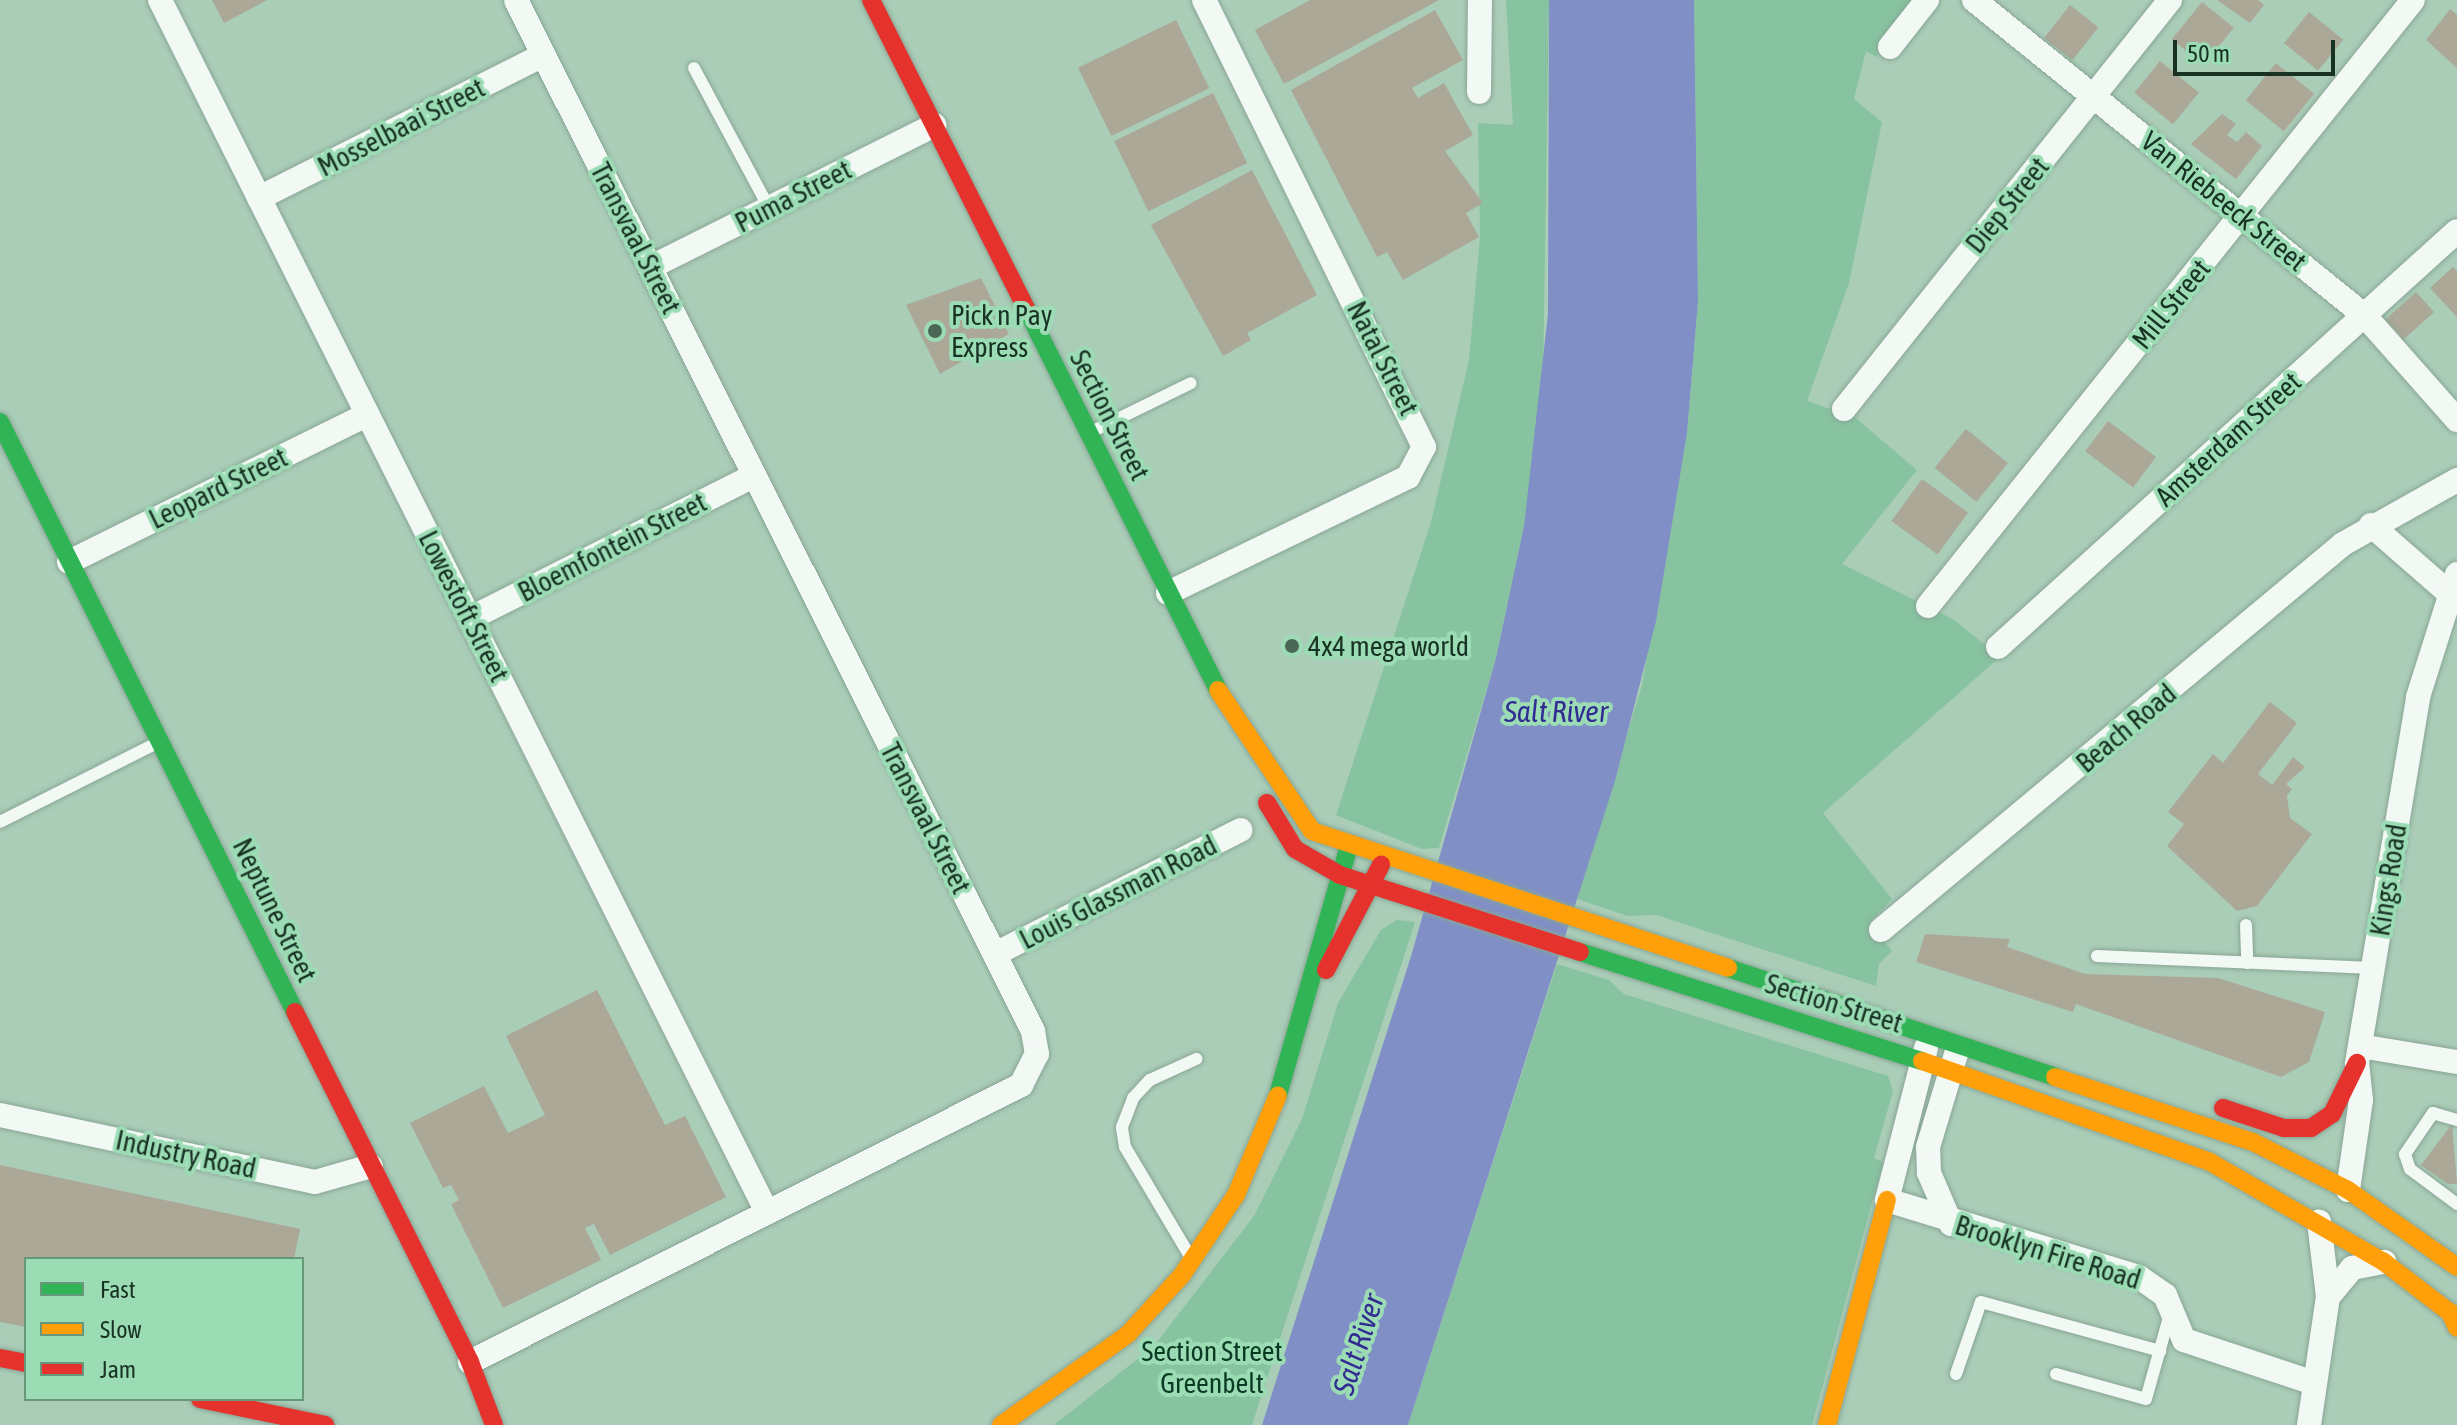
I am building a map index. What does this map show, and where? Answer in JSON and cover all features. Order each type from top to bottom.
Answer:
[{"type":"main road","name":"Section Street","points":[[871,0],[1236,725],[1282,833],[1340,875],[1922,1059],[2210,1162],[2384,1262],[2455,1319]]},
{"type":"main road","name":"Neptune Street","points":[[0,422],[470,1362],[494,1425]]},
{"type":"main road","name":"Section Street","points":[[1236,725],[1297,818],[1349,849],[1959,1040],[2136,1098],[2253,1142],[2348,1190],[2457,1267]]},
{"type":"main road","points":[[1001,1425],[1128,1334],[1192,1261],[1266,1133],[1313,991],[1349,849]]},
{"type":"main road","points":[[1313,991],[1374,887],[1383,859]]},
{"type":"main road","points":[[2136,1098],[2202,1101],[2303,1131],[2332,1114],[2359,1054]]},
{"type":"main road","points":[[1827,1425],[1887,1200]]},
{"type":"main road","points":[[0,1358],[24,1363]]},
{"type":"main road","points":[[210,1401],[325,1425]]},
{"type":"street","name":"Lowestoft Street","points":[[160,0],[767,1212]]},
{"type":"street","name":"Transvaal Street","points":[[470,1362],[1029,1077],[1037,1043],[516,0]]},
{"type":"street","name":"Natal Street","points":[[1168,593],[1408,477],[1424,447],[1204,0]]},
{"type":"street","points":[[1479,92],[1480,0]]},
{"type":"street","points":[[1890,47],[1927,0]]},
{"type":"street","name":"Van Riebeeck Street","points":[[1974,0],[2365,316],[2457,420]]},
{"type":"street","name":"Diep Street","points":[[1844,409],[2170,0]]},
{"type":"street","name":"Mill Street","points":[[1928,606],[2413,0]]},
{"type":"street","name":"Mosselbaai Street","points":[[259,198],[543,55]]},
{"type":"street","name":"Puma Street","points":[[651,267],[934,125]]},
{"type":"street","name":"Amsterdam Street","points":[[1998,647],[2457,231]]},
{"type":"street","name":"Leopard Street","points":[[69,562],[366,415]]},
{"type":"street","name":"Bloemfontein Street","points":[[471,618],[753,476]]},
{"type":"street","name":"Beach Road","points":[[1881,930],[2371,525],[2457,480]]},
{"type":"street","points":[[2371,525],[2453,584]]},
{"type":"street","name":"Kings Road","points":[[2348,1190],[2361,1100],[2359,1054],[2418,697],[2453,584]]},
{"type":"street","name":"Louis Glassman Road","points":[[995,954],[1241,830]]},
{"type":"street","points":[[1887,1200],[1922,1059],[1932,1032]]},
{"type":"street","points":[[1951,1224],[1929,1173],[1928,1147],[1959,1040]]},
{"type":"street","points":[[2359,1054],[2457,1062]]},
{"type":"street","name":"Industry Road","points":[[0,1115],[315,1182],[371,1166]]},
{"type":"street","name":"Brooklyn Fire Road","points":[[1887,1200],[1951,1224],[2139,1277],[2165,1295],[2169,1317],[2184,1340],[2314,1383]]},
{"type":"street","points":[[2309,1425],[2328,1297],[2319,1222]]},
{"type":"street","points":[[2328,1297],[2352,1268],[2384,1262]]},
{"type":"lane","points":[[694,68],[769,208]]},
{"type":"lane","points":[[1088,433],[1191,383]]},
{"type":"lane","points":[[0,822],[160,741]]},
{"type":"lane","points":[[2246,925],[2247,963]]},
{"type":"lane","points":[[2097,956],[2373,968]]},
{"type":"lane","points":[[1192,1261],[1125,1147],[1122,1127],[1133,1098],[1150,1080],[1196,1059]]},
{"type":"lane","points":[[2457,1120],[2433,1113],[2405,1154],[2410,1169],[2457,1204]]},
{"type":"lane","points":[[1956,1374],[1977,1307],[1990,1301],[2160,1351]]},
{"type":"lane","points":[[2056,1374],[2141,1401],[2169,1317]]},
{"type":"green space","points":[[1506,0],[1549,0],[1543,382],[1524,526],[1496,658],[1439,848],[1422,849],[1336,815],[1431,522],[1469,360],[1480,237],[1478,123],[1513,125]]},
{"type":"green space","points":[[1694,0],[1918,0],[1876,57],[1866,51],[1854,99],[1882,122],[1849,283],[1807,401],[1830,409],[1838,403],[1917,470],[1842,564],[1953,619],[2000,657],[1823,813],[1892,899],[1869,923],[1892,951],[1879,964],[1876,986],[1656,915],[1628,916],[1577,899],[1642,685],[1687,433],[1698,301]]},
{"type":"green space","name":"Section Street Greenbelt","points":[[1397,920],[1415,922],[1252,1425],[1054,1425],[1154,1346],[1254,1216],[1302,1119],[1338,1003],[1381,930]]},
{"type":"green space","points":[[1557,964],[1609,980],[1624,994],[1888,1076],[1893,1091],[1874,1158],[1883,1162],[1812,1425],[1408,1425]]},
{"type":"water","name":"Salt River","points":[[1549,0],[1694,0],[1698,301],[1687,433],[1656,621],[1615,781],[1408,1425],[1262,1425],[1412,953],[1496,658],[1524,526],[1548,314]]},
{"type":"building","points":[[212,0],[267,0],[224,23]]},
{"type":"building","points":[[1310,0],[1439,0],[1284,84],[1255,30]]},
{"type":"building","points":[[2217,0],[2258,0],[2264,5],[2250,23]]},
{"type":"building","points":[[2202,2],[2234,28],[2204,65],[2172,39]]},
{"type":"building","points":[[2070,5],[2098,27],[2073,60],[2044,38]]},
{"type":"building","points":[[2450,9],[2457,15],[2457,68],[2426,40]]},
{"type":"building","points":[[1435,10],[1463,60],[1412,88],[1418,98],[1444,83],[1473,135],[1445,151],[1483,203],[1466,213],[1479,237],[1403,280],[1387,252],[1377,257],[1291,90]]},
{"type":"building","points":[[2309,12],[2343,40],[2318,71],[2284,43]]},
{"type":"building","points":[[1176,20],[1209,88],[1111,136],[1078,68]]},
{"type":"building","points":[[2160,61],[2199,92],[2173,124],[2134,93]]},
{"type":"building","points":[[2276,63],[2314,94],[2284,131],[2246,100]]},
{"type":"building","points":[[1213,93],[1247,163],[1148,211],[1114,141]]},
{"type":"building","points":[[2222,114],[2236,124],[2227,135],[2237,142],[2246,132],[2262,146],[2236,179],[2191,144]]},
{"type":"building","points":[[1252,170],[1317,295],[1247,333],[1251,340],[1223,356],[1151,225]]},
{"type":"building","points":[[2453,267],[2457,271],[2457,317],[2430,288]]},
{"type":"building","points":[[981,278],[1009,334],[940,374],[906,305]]},
{"type":"building","points":[[2416,292],[2434,312],[2404,339],[2386,319]]},
{"type":"building","points":[[2108,421],[2156,457],[2133,487],[2085,451]]},
{"type":"building","points":[[1966,429],[2008,463],[1976,502],[1935,468]]},
{"type":"building","points":[[1922,479],[1968,513],[1938,555],[1891,521]]},
{"type":"building","points":[[2270,702],[2297,723],[2258,774],[2272,785],[2293,757],[2305,767],[2286,784],[2292,789],[2287,796],[2290,818],[2312,834],[2257,906],[2237,911],[2167,846],[2184,824],[2168,812],[2213,754],[2223,763]]},
{"type":"building","points":[[1925,934],[2010,939],[2007,947],[2085,974],[2218,978],[2325,1012],[2309,1062],[2281,1077],[2076,1004],[2073,1012],[1916,962]]},
{"type":"building","points":[[597,990],[665,1125],[685,1116],[726,1197],[610,1255],[594,1224],[585,1228],[601,1260],[503,1308],[451,1204],[459,1200],[451,1185],[443,1188],[410,1123],[484,1086],[508,1133],[545,1115],[506,1036]]},
{"type":"building","points":[[2452,1124],[2457,1184],[2448,1184],[2421,1165]]},
{"type":"building","points":[[0,1165],[300,1229],[294,1257],[24,1257],[24,1327],[0,1322]]},
{"type":"traffic: fast","points":[[1026,308],[1218,690]]},
{"type":"traffic: fast","points":[[0,422],[295,1012]]},
{"type":"traffic: fast","points":[[1278,1095],[1347,853]]},
{"type":"traffic: fast","points":[[1580,952],[1922,1061]]},
{"type":"traffic: fast","points":[[1728,968],[2055,1077]]},
{"type":"traffic: slow","points":[[1218,690],[1312,831],[1728,968]]},
{"type":"traffic: slow","points":[[1922,1061],[2210,1162],[2384,1262],[2457,1318]]},
{"type":"traffic: slow","points":[[2055,1077],[2253,1142],[2348,1190],[2457,1267]]},
{"type":"traffic: slow","points":[[1001,1425],[1128,1334],[1182,1275],[1236,1195],[1278,1095]]},
{"type":"traffic: slow","points":[[1827,1425],[1887,1200]]},
{"type":"traffic: slow","points":[[2450,1312],[2457,1328]]},
{"type":"traffic: jam","points":[[871,0],[1026,308]]},
{"type":"traffic: jam","points":[[1267,803],[1295,849],[1340,875],[1580,952]]},
{"type":"traffic: jam","points":[[1326,970],[1381,865]]},
{"type":"traffic: jam","points":[[295,1012],[470,1362],[494,1425]]},
{"type":"traffic: jam","points":[[2223,1108],[2284,1128],[2311,1128],[2332,1114],[2357,1063]]},
{"type":"traffic: jam","points":[[0,1358],[24,1363]]},
{"type":"traffic: jam","points":[[210,1401],[325,1425]]},
{"type":"place","name":"Pick n Pay Express","points":[[935,331]]},
{"type":"place","name":"4x4 mega world","points":[[1292,646]]}]
